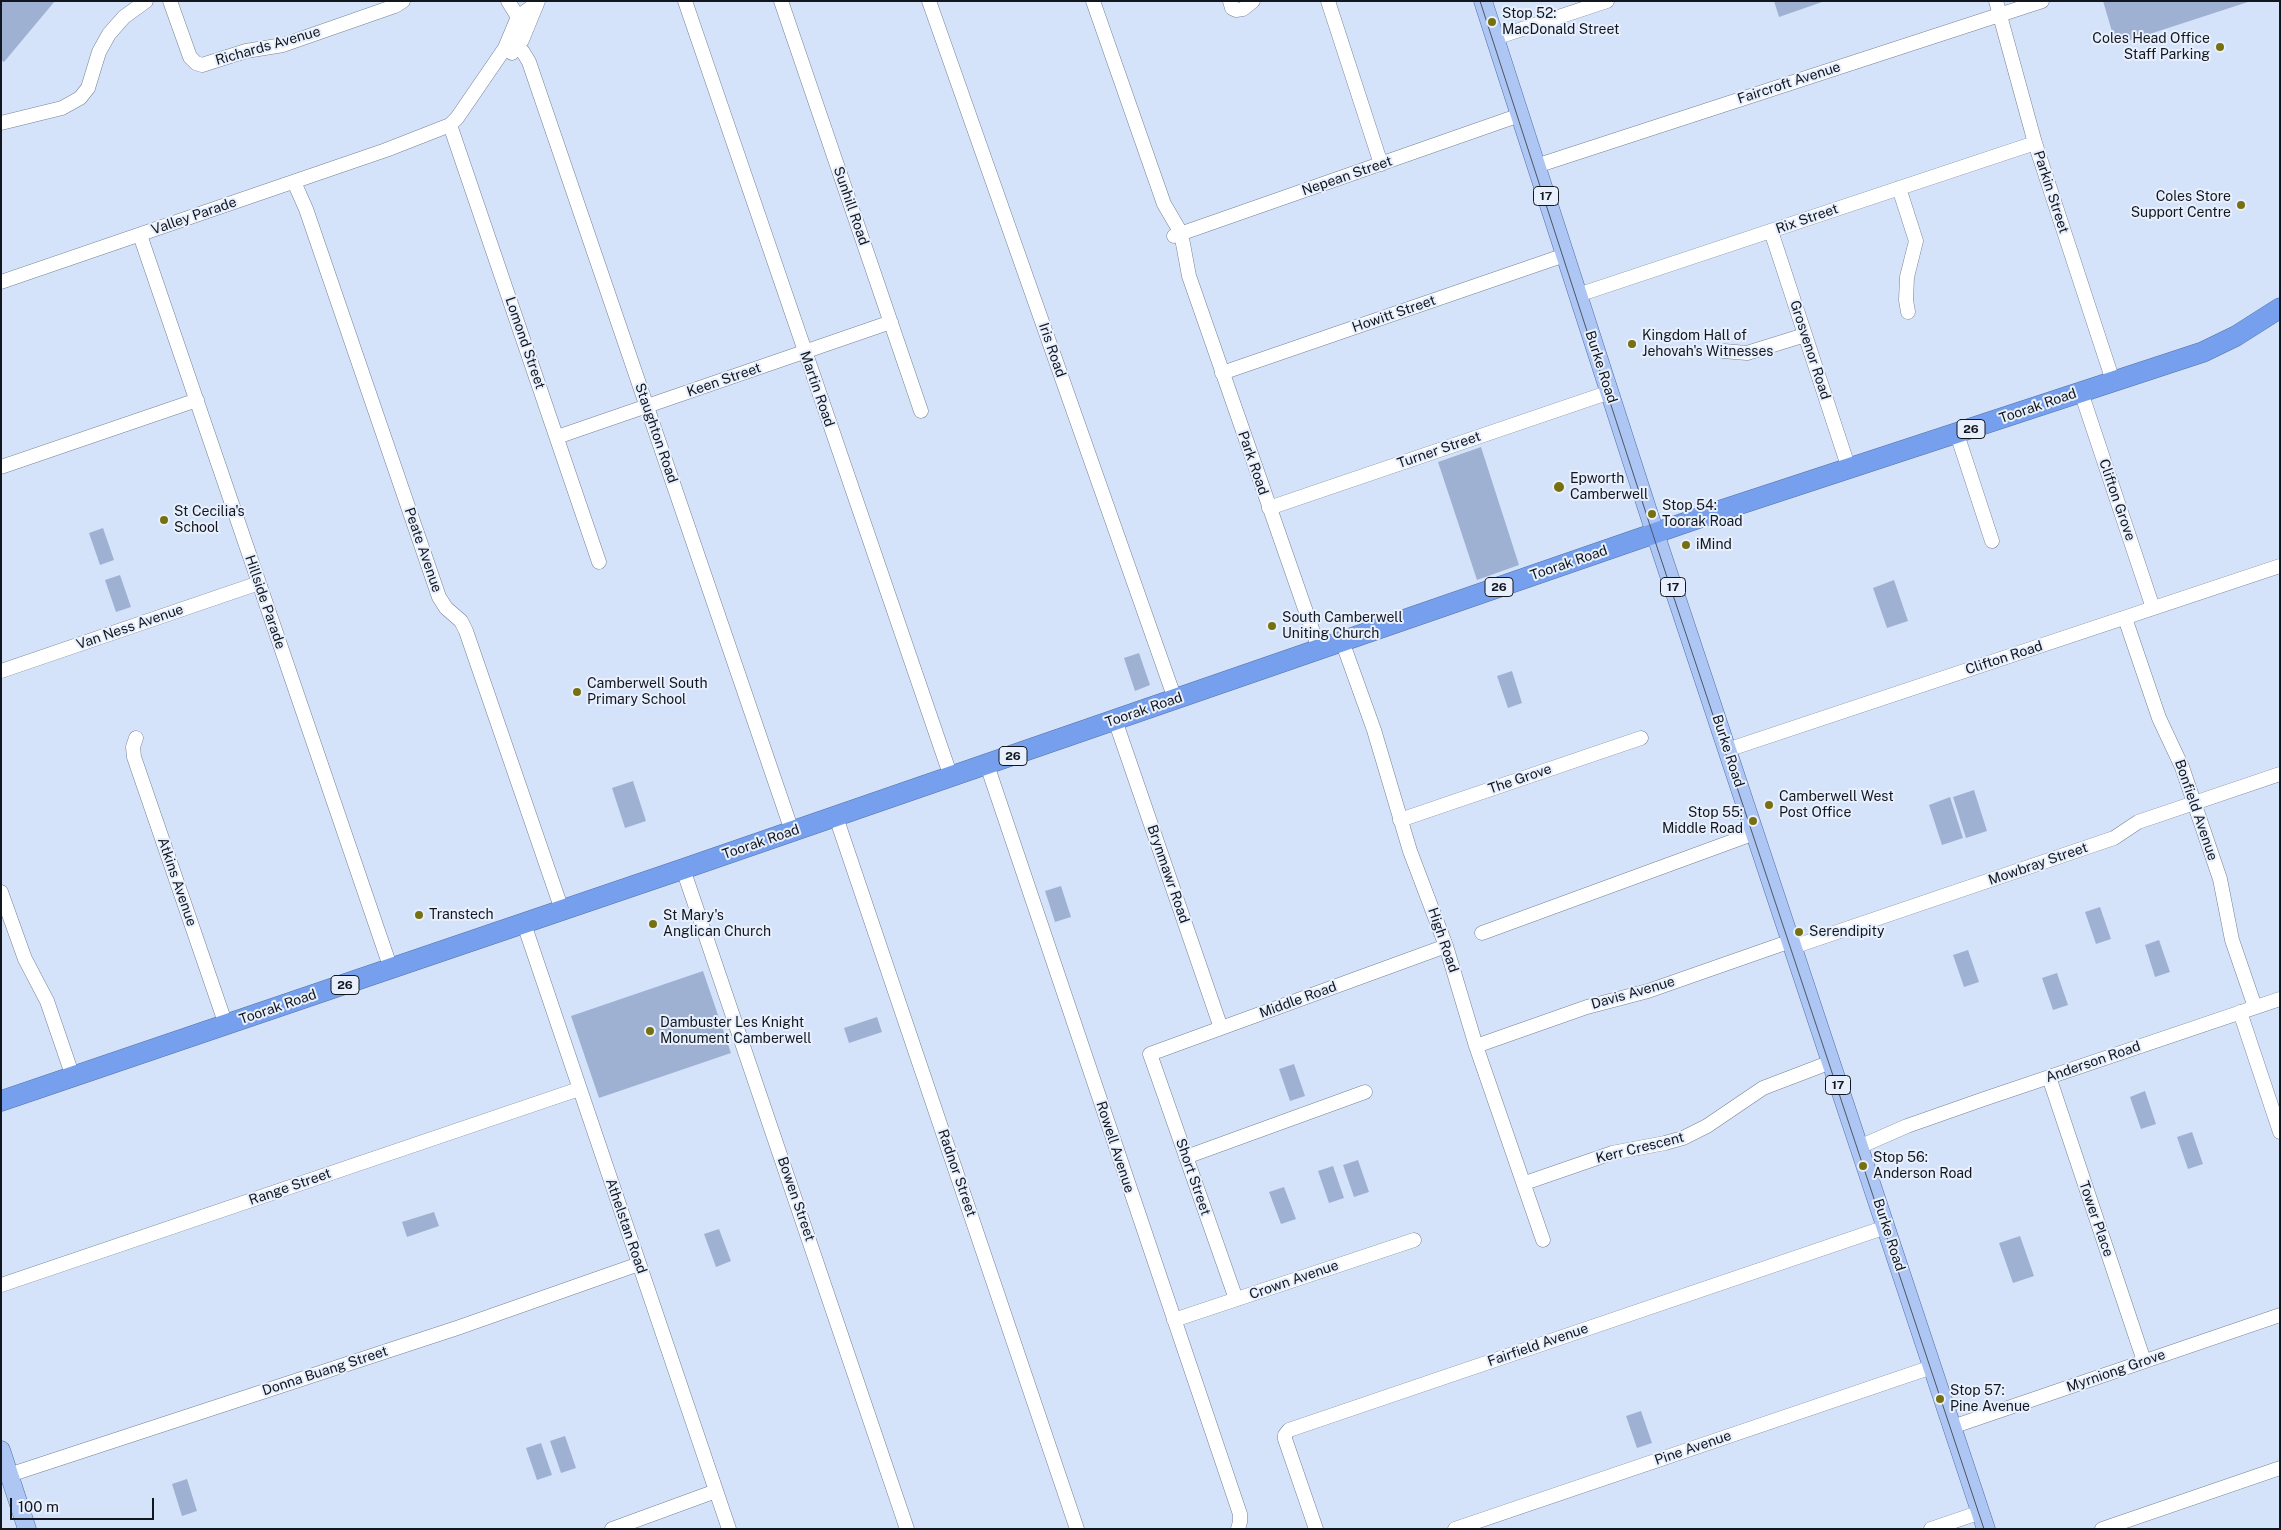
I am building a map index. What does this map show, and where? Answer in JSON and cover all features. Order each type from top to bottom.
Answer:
[{"type":"highway","name":"Toorak Road","points":[[1,1101],[792,832],[1655,533],[2217,346],[2280,308]]},
{"type":"main road","name":"Burke Road","points":[[1483,1],[1655,533],[1986,1529]]},
{"type":"main road","points":[[1,1450],[27,1529]]},
{"type":"street","points":[[1,123],[62,108],[80,98],[88,88],[99,52],[109,34],[124,17],[146,1]]},
{"type":"street","name":"Richards Avenue","points":[[170,1],[192,60],[202,65],[246,51],[283,45],[395,6],[403,1]]},
{"type":"street","points":[[508,1],[518,17],[514,43]]},
{"type":"street","name":"Martin Road","points":[[684,1],[951,777]]},
{"type":"street","name":"Sunhill Road","points":[[781,1],[921,411]]},
{"type":"street","name":"Iris Road","points":[[929,1],[1175,699]]},
{"type":"street","name":"Park Road","points":[[1093,1],[1164,204],[1167,225],[1177,235],[1178,257],[1189,276],[1319,649]]},
{"type":"street","points":[[1230,1],[1232,8],[1236,10],[1243,9],[1253,1]]},
{"type":"street","points":[[1328,1],[1381,164]]},
{"type":"street","points":[[1495,38],[1607,1]]},
{"type":"street","name":"Faircroft Avenue","points":[[1536,166],[1998,8],[2042,1]]},
{"type":"street","points":[[518,17],[538,2]]},
{"type":"street","points":[[452,128],[466,115],[514,43],[538,2]]},
{"type":"street","name":"Parkin Street","points":[[1998,8],[2035,142],[2113,381]]},
{"type":"street","name":"Staughton Road","points":[[514,43],[528,62],[792,832]]},
{"type":"street","name":"Nepean Street","points":[[1177,235],[1520,115]]},
{"type":"street","name":"Valley Parade","points":[[1,282],[386,150],[401,148],[452,128]]},
{"type":"street","name":"Lomond Street","points":[[452,128],[599,562]]},
{"type":"street","name":"Rix Street","points":[[1578,295],[2035,142]]},
{"type":"street","name":"Peate Avenue","points":[[297,181],[439,598],[446,608],[461,620],[466,631],[562,910]]},
{"type":"street","points":[[1899,188],[1916,241],[1908,277],[1906,300],[1908,312]]},
{"type":"street","name":"Grosvenor Road","points":[[1771,231],[1849,469]]},
{"type":"street","name":"Hillside Parade","points":[[140,234],[391,969]]},
{"type":"street","name":"Howitt Street","points":[[1222,373],[1565,255]]},
{"type":"street","name":"Keen Street","points":[[557,437],[891,322]]},
{"type":"street","points":[[1723,351],[1746,354],[1805,334]]},
{"type":"street","name":"Turner Street","points":[[1269,508],[1610,392]]},
{"type":"street","name":"Clifton Grove","points":[[2081,392],[2153,608]]},
{"type":"street","points":[[1,467],[197,400]]},
{"type":"street","points":[[1957,434],[1992,541]]},
{"type":"street","name":"Clifton Road","points":[[1727,750],[2280,566]]},
{"type":"street","name":"Van Ness Avenue","points":[[1,671],[259,583]]},
{"type":"street","name":"Bonfield Avenue","points":[[2125,618],[2159,718],[2180,759],[2223,889],[2232,940],[2255,1007]]},
{"type":"street","name":"High Road","points":[[1342,641],[1374,730],[1400,820],[1446,946],[1476,1046],[1525,1183],[1543,1240]]},
{"type":"street","name":"Brynmawr Road","points":[[1115,720],[1221,1028]]},
{"type":"street","name":"Atkins Avenue","points":[[136,738],[134,757],[226,1025]]},
{"type":"street","name":"The Grove","points":[[1400,820],[1641,738]]},
{"type":"street","name":"Rowell Avenue","points":[[987,765],[1240,1514],[1238,1529]]},
{"type":"street","name":"Mowbray Street","points":[[1792,944],[2114,838],[2138,822],[2280,774]]},
{"type":"street","name":"Radnor Street","points":[[836,816],[1078,1529]]},
{"type":"street","points":[[1482,933],[1755,833]]},
{"type":"street","name":"Bowen Street","points":[[683,869],[907,1529]]},
{"type":"street","points":[[1,892],[24,959],[46,1001],[73,1077]]},
{"type":"street","name":"Athelstan Road","points":[[524,924],[729,1529]]},
{"type":"street","name":"Davis Avenue","points":[[1476,1046],[1587,1007],[1639,994],[1792,944]]},
{"type":"street","name":"Middle Road","points":[[1150,1054],[1446,946]]},
{"type":"street","name":"Anderson Road","points":[[1858,1143],[2280,999]]},
{"type":"street","points":[[2240,1012],[2280,1132]]},
{"type":"street","name":"Short Street","points":[[1150,1054],[1236,1299]]},
{"type":"street","name":"Kerr Crescent","points":[[1525,1183],[1612,1153],[1683,1138],[1707,1126],[1763,1088],[1831,1062]]},
{"type":"street","name":"Tower Place","points":[[2049,1077],[2144,1362]]},
{"type":"street","name":"Range Street","points":[[1,1285],[579,1089]]},
{"type":"street","points":[[1186,1157],[1365,1092]]},
{"type":"street","name":"Fairfield Avenue","points":[[1316,1529],[1285,1439],[1285,1435],[1289,1430],[1886,1227]]},
{"type":"street","name":"Crown Avenue","points":[[1174,1320],[1414,1240]]},
{"type":"street","name":"Donna Buang Street","points":[[9,1475],[458,1328],[639,1264]]},
{"type":"street","name":"Myrniong Grove","points":[[1952,1427],[2280,1315]]},
{"type":"street","name":"Pine Avenue","points":[[1455,1529],[1932,1367]]},
{"type":"street","points":[[2102,1529],[2280,1468]]},
{"type":"street","points":[[612,1529],[716,1491]]},
{"type":"street","points":[[1931,1529],[1981,1512]]},
{"type":"shaded area","points":[[1,1],[55,1],[4,62],[1,60]]},
{"type":"shaded area","points":[[1774,1],[1825,1],[1779,17]]},
{"type":"shaded area","points":[[2103,1],[2251,1],[2116,45]]},
{"type":"shaded area","points":[[1481,447],[1519,565],[1477,580],[1438,462]]},
{"type":"shaded area","points":[[103,528],[114,560],[100,565],[89,533]]},
{"type":"shaded area","points":[[120,575],[131,607],[116,612],[105,580]]},
{"type":"shaded area","points":[[1894,580],[1908,621],[1887,628],[1873,588]]},
{"type":"shaded area","points":[[1139,653],[1150,685],[1135,691],[1124,658]]},
{"type":"shaded area","points":[[1512,671],[1522,703],[1508,708],[1497,676]]},
{"type":"shaded area","points":[[633,781],[646,821],[625,828],[612,788]]},
{"type":"shaded area","points":[[1974,790],[1987,831],[1966,838],[1953,797]]},
{"type":"shaded area","points":[[1950,797],[1963,838],[1942,845],[1929,805]]},
{"type":"shaded area","points":[[1061,886],[1071,917],[1055,922],[1045,891]]},
{"type":"shaded area","points":[[2100,907],[2111,939],[2096,944],[2085,912]]},
{"type":"shaded area","points":[[2159,940],[2170,972],[2155,977],[2145,945]]},
{"type":"shaded area","points":[[1968,950],[1979,982],[1964,987],[1953,955]]},
{"type":"shaded area","points":[[703,971],[731,1053],[599,1098],[571,1016]]},
{"type":"shaded area","points":[[2057,973],[2068,1005],[2053,1010],[2042,978]]},
{"type":"shaded area","points":[[877,1017],[882,1032],[849,1043],[844,1028]]},
{"type":"shaded area","points":[[1294,1064],[1305,1096],[1290,1101],[1279,1069]]},
{"type":"shaded area","points":[[2145,1091],[2156,1124],[2141,1129],[2130,1097]]},
{"type":"shaded area","points":[[2192,1132],[2203,1164],[2188,1169],[2177,1137]]},
{"type":"shaded area","points":[[1358,1160],[1369,1192],[1354,1197],[1343,1165]]},
{"type":"shaded area","points":[[1333,1166],[1344,1198],[1329,1203],[1318,1171]]},
{"type":"shaded area","points":[[1284,1187],[1296,1219],[1281,1224],[1269,1192]]},
{"type":"shaded area","points":[[434,1212],[439,1226],[407,1237],[402,1222]]},
{"type":"shaded area","points":[[719,1229],[731,1261],[716,1267],[704,1234]]},
{"type":"shaded area","points":[[2020,1236],[2034,1276],[2013,1283],[1999,1243]]},
{"type":"shaded area","points":[[1641,1411],[1652,1443],[1637,1448],[1626,1416]]},
{"type":"shaded area","points":[[565,1436],[576,1468],[561,1473],[550,1441]]},
{"type":"shaded area","points":[[541,1443],[552,1475],[537,1480],[526,1448]]},
{"type":"shaded area","points":[[187,1479],[197,1511],[182,1516],[172,1484]]},
{"type":"tram line","points":[[1480,1],[1657,547],[1984,1529]]},
{"type":"place","name":"Stop 52: MacDonald Street","points":[[1492,22]]},
{"type":"place","name":"Coles Head Office Staff Parking","points":[[2220,47]]},
{"type":"place","name":"Coles Store Support Centre","points":[[2241,205]]},
{"type":"place","name":"Kingdom Hall of Jehovah's Witnesses","points":[[1632,344]]},
{"type":"place","name":"Epworth Camberwell","points":[[1559,487]]},
{"type":"place","name":"Stop 54: Toorak Road","points":[[1652,514]]},
{"type":"place","name":"St Cecilia's School","points":[[164,520]]},
{"type":"place","name":"iMind","points":[[1686,545]]},
{"type":"place","name":"South Camberwell Uniting Church","points":[[1272,626]]},
{"type":"place","name":"Camberwell South Primary School","points":[[577,692]]},
{"type":"place","name":"Camberwell West Post Office","points":[[1769,805]]},
{"type":"place","name":"Stop 55: Middle Road","points":[[1753,821]]},
{"type":"place","name":"Transtech","points":[[419,915]]},
{"type":"place","name":"St Mary's Anglican Church","points":[[653,924]]},
{"type":"place","name":"Serendipity","points":[[1799,932]]},
{"type":"place","name":"Dambuster Les Knight Monument Camberwell","points":[[650,1031]]},
{"type":"place","name":"Stop 56: Anderson Road","points":[[1863,1166]]},
{"type":"place","name":"Stop 57: Pine Avenue","points":[[1940,1399]]}]
